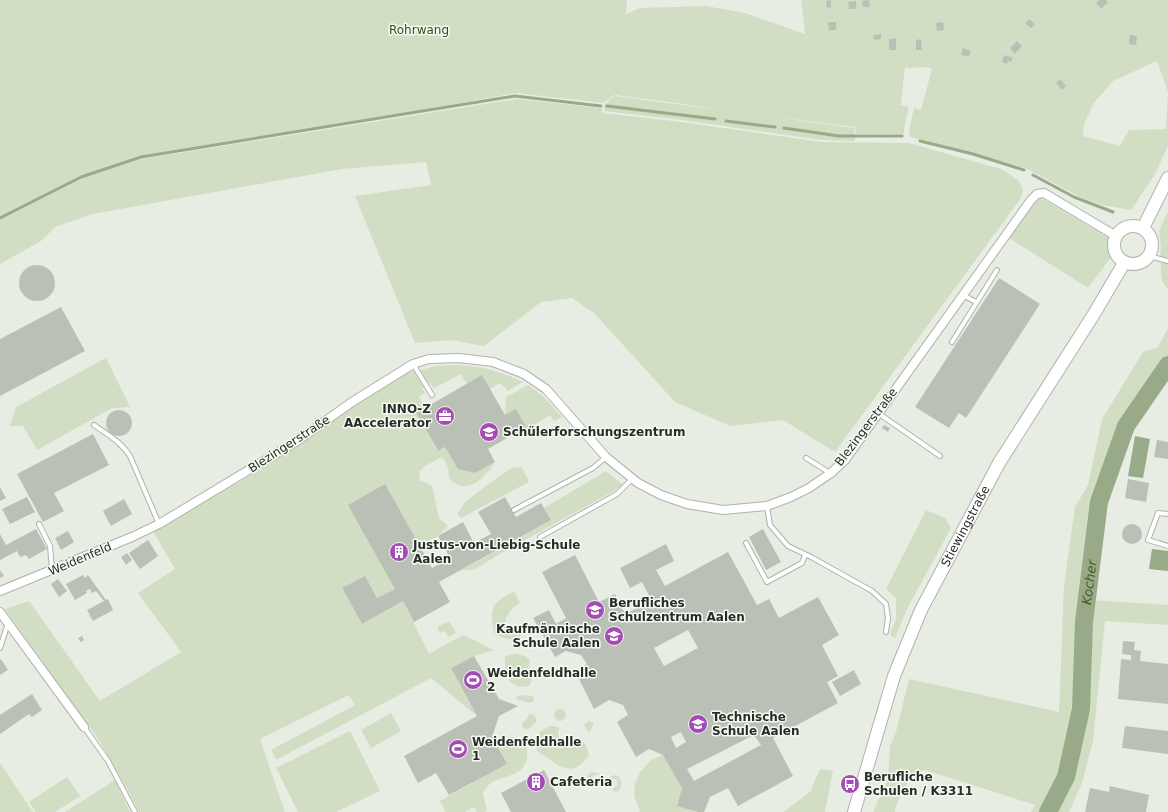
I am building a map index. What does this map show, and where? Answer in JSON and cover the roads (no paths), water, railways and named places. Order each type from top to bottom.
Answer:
[{"type":"main road","points":[[1143,228],[1168,178]]},
{"type":"main road","points":[[1134,226],[1143,228],[1150,236],[1153,249],[1143,262],[1131,265],[1124,263],[1117,256],[1114,250],[1116,236],[1122,229],[1128,227],[1134,226]]},
{"type":"main road","name":"Stiewingstraße","points":[[854,812],[894,676],[921,610],[999,463],[1094,314],[1124,263]]},
{"type":"street","name":"Blezingerstraße","points":[[159,524],[297,441],[352,402],[413,364],[429,358],[459,358],[493,362],[524,374],[546,389],[606,457],[638,483],[661,495],[687,504],[723,510],[767,506],[809,488],[831,474],[845,460],[877,413],[1031,200],[1037,194],[1044,193],[1116,236]]},
{"type":"street","name":"Weidenfeld","points":[[0,591],[132,537],[159,524]]},
{"type":"street","points":[[0,612],[84,727]]},
{"type":"lane","points":[[1149,256],[1168,261]]},
{"type":"lane","points":[[952,342],[997,270]]},
{"type":"lane","points":[[963,295],[976,302]]},
{"type":"lane","points":[[413,364],[432,395]]},
{"type":"lane","points":[[877,413],[940,456]]},
{"type":"lane","points":[[94,425],[125,448],[130,456],[159,524]]},
{"type":"lane","points":[[514,510],[593,468],[606,457]]},
{"type":"lane","points":[[806,458],[831,474]]},
{"type":"lane","points":[[540,537],[617,494],[633,478]]},
{"type":"lane","points":[[767,506],[770,525],[788,546],[872,591],[886,604],[888,618],[886,632]]},
{"type":"lane","points":[[1168,514],[1158,513],[1148,540],[1168,546]]},
{"type":"lane","points":[[39,524],[50,546],[52,570]]},
{"type":"lane","points":[[746,543],[767,582],[802,563],[805,555]]},
{"type":"lane","points":[[0,648],[8,623]]},
{"type":"lane","points":[[84,727],[108,761],[135,812]]},
{"type":"waterway","points":[[0,218],[81,177],[141,157],[515,96],[601,106]]},
{"type":"waterway","points":[[607,106],[715,119]]},
{"type":"waterway","points":[[726,121],[775,127]]},
{"type":"waterway","points":[[784,128],[839,136],[902,136]]},
{"type":"waterway","points":[[920,141],[973,154],[1024,170]]},
{"type":"waterway","points":[[1033,175],[1074,197],[1113,212]]},
{"type":"waterway","name":"Kocher","points":[[1048,812],[1066,777],[1081,709],[1084,622],[1099,502],[1126,426],[1168,365]]},
{"type":"place","name":"INNO-Z AAccelerator","points":[[445,416]]},
{"type":"place","name":"Schülerforschungszentrum","points":[[489,432]]},
{"type":"place","name":"Justus-von-Liebig-Schule Aalen","points":[[399,552]]},
{"type":"place","name":"Berufliches Schulzentrum Aalen","points":[[595,610]]},
{"type":"place","name":"Kaufmännische Schule Aalen","points":[[614,636]]},
{"type":"place","name":"Weidenfeldhalle 2","points":[[473,680]]},
{"type":"place","name":"Technische Schule Aalen","points":[[698,724]]},
{"type":"place","name":"Weidenfeldhalle 1","points":[[458,749]]},
{"type":"place","name":"Cafeteria","points":[[536,782]]},
{"type":"place","name":"Berufliche Schulen / K3311","points":[[850,784]]},
{"type":"park label","name":"Rohrwang","points":[[419,30]]}]
